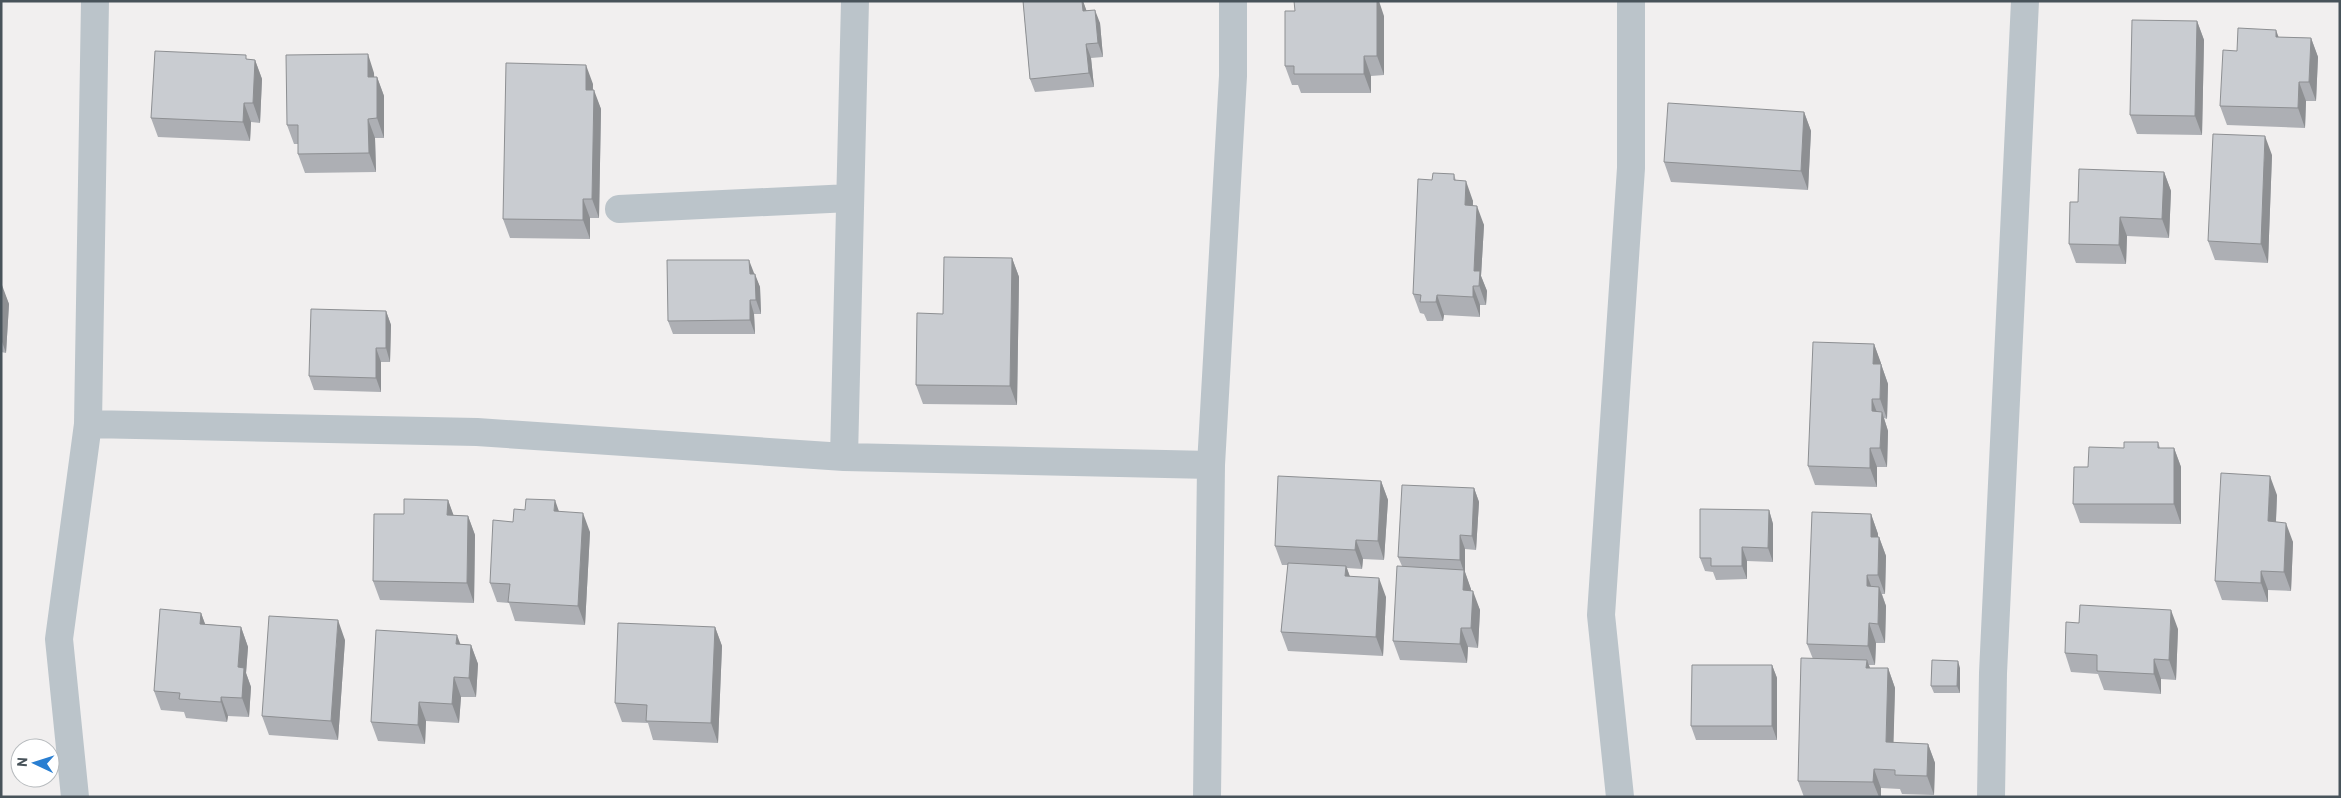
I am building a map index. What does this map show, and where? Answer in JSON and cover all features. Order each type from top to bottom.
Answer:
[{"type":"street","points":[[76,797],[59,639],[88,424],[95,1]]},
{"type":"street","points":[[844,457],[854,1]]},
{"type":"street","points":[[1207,797],[1211,465],[1233,76],[1234,1]]},
{"type":"street","points":[[1620,797],[1600,615],[1631,168],[1631,1]]},
{"type":"street","points":[[1991,797],[1993,673],[2025,1]]},
{"type":"street","points":[[619,209],[850,198]]},
{"type":"street","points":[[88,424],[477,432],[844,457],[1211,465]]},
{"type":"building","points":[[1023,1],[1082,1],[1083,11],[1095,10],[1098,43],[1086,44],[1089,73],[1030,79]]},
{"type":"building","points":[[1294,1],[1377,1],[1377,56],[1364,56],[1364,74],[1294,74],[1294,66],[1285,66],[1285,11],[1295,11]]},
{"type":"building","points":[[2132,20],[2197,21],[2195,116],[2130,115]]},
{"type":"building","points":[[2238,28],[2276,30],[2276,37],[2311,38],[2309,82],[2299,82],[2298,108],[2220,106],[2223,50],[2237,51]]},
{"type":"building","points":[[155,51],[246,55],[246,59],[255,60],[253,103],[244,103],[243,122],[151,118]]},
{"type":"building","points":[[368,54],[368,77],[377,77],[377,118],[368,119],[369,153],[298,154],[298,125],[287,125],[286,55]]},
{"type":"building","points":[[506,63],[586,65],[586,90],[594,90],[592,199],[583,199],[583,220],[503,219]]},
{"type":"building","points":[[1668,103],[1804,112],[1801,171],[1664,162]]},
{"type":"building","points":[[2213,134],[2265,136],[2261,244],[2208,241]]},
{"type":"building","points":[[2079,169],[2164,172],[2162,219],[2120,217],[2119,245],[2069,244],[2070,202],[2078,202]]},
{"type":"building","points":[[1433,173],[1454,174],[1454,180],[1466,181],[1465,205],[1477,206],[1474,271],[1480,271],[1479,286],[1473,286],[1473,297],[1437,295],[1436,302],[1420,302],[1421,295],[1413,294],[1418,179],[1432,180]]},
{"type":"building","points":[[944,257],[1012,258],[1010,386],[916,385],[917,313],[943,314]]},
{"type":"building","points":[[667,260],[749,260],[750,274],[755,274],[756,300],[750,300],[750,320],[668,321]]},
{"type":"building","points":[[311,309],[386,311],[386,348],[376,348],[376,378],[309,376]]},
{"type":"building","points":[[1813,342],[1874,344],[1873,364],[1881,364],[1880,399],[1872,399],[1872,411],[1882,412],[1880,448],[1870,448],[1870,468],[1808,466]]},
{"type":"building","points":[[2124,442],[2158,442],[2158,448],[2174,448],[2174,504],[2073,504],[2074,467],[2088,467],[2089,447],[2124,448]]},
{"type":"building","points":[[2221,473],[2270,476],[2268,521],[2286,523],[2284,572],[2261,571],[2261,583],[2215,581]]},
{"type":"building","points":[[1278,476],[1381,481],[1378,541],[1356,540],[1355,550],[1275,546]]},
{"type":"building","points":[[1402,485],[1474,488],[1472,536],[1460,535],[1460,560],[1398,557]]},
{"type":"building","points":[[404,499],[448,500],[447,515],[468,516],[467,583],[373,581],[374,514],[404,514]]},
{"type":"building","points":[[526,499],[555,500],[554,511],[583,513],[578,606],[508,602],[510,584],[490,583],[493,520],[513,522],[514,509],[525,510]]},
{"type":"building","points":[[1700,509],[1769,510],[1768,548],[1742,547],[1742,566],[1711,566],[1711,558],[1700,558]]},
{"type":"building","points":[[1812,512],[1871,514],[1871,537],[1879,537],[1878,575],[1867,575],[1867,586],[1879,587],[1878,624],[1869,623],[1868,646],[1807,644]]},
{"type":"building","points":[[1288,563],[1346,566],[1345,576],[1379,578],[1376,637],[1281,632]]},
{"type":"building","points":[[1397,566],[1464,570],[1463,590],[1473,591],[1471,628],[1461,628],[1460,644],[1393,641]]},
{"type":"building","points":[[2080,605],[2171,610],[2169,660],[2154,659],[2154,674],[2097,671],[2097,655],[2065,653],[2066,622],[2079,623]]},
{"type":"building","points":[[160,609],[201,613],[200,624],[241,627],[238,667],[244,668],[242,698],[221,697],[221,702],[179,699],[180,693],[154,691]]},
{"type":"building","points":[[269,616],[338,620],[331,721],[262,716]]},
{"type":"building","points":[[618,623],[715,627],[711,723],[646,721],[647,705],[615,703]]},
{"type":"building","points":[[376,630],[457,635],[456,644],[471,645],[469,678],[454,677],[452,704],[419,702],[418,725],[371,722]]},
{"type":"building","points":[[1801,658],[1867,660],[1866,668],[1888,668],[1886,742],[1928,744],[1927,776],[1895,775],[1895,770],[1874,769],[1873,782],[1798,781]]},
{"type":"building","points":[[1932,660],[1958,661],[1957,686],[1931,686]]},
{"type":"building","points":[[1692,665],[1772,665],[1772,726],[1691,726]]}]
